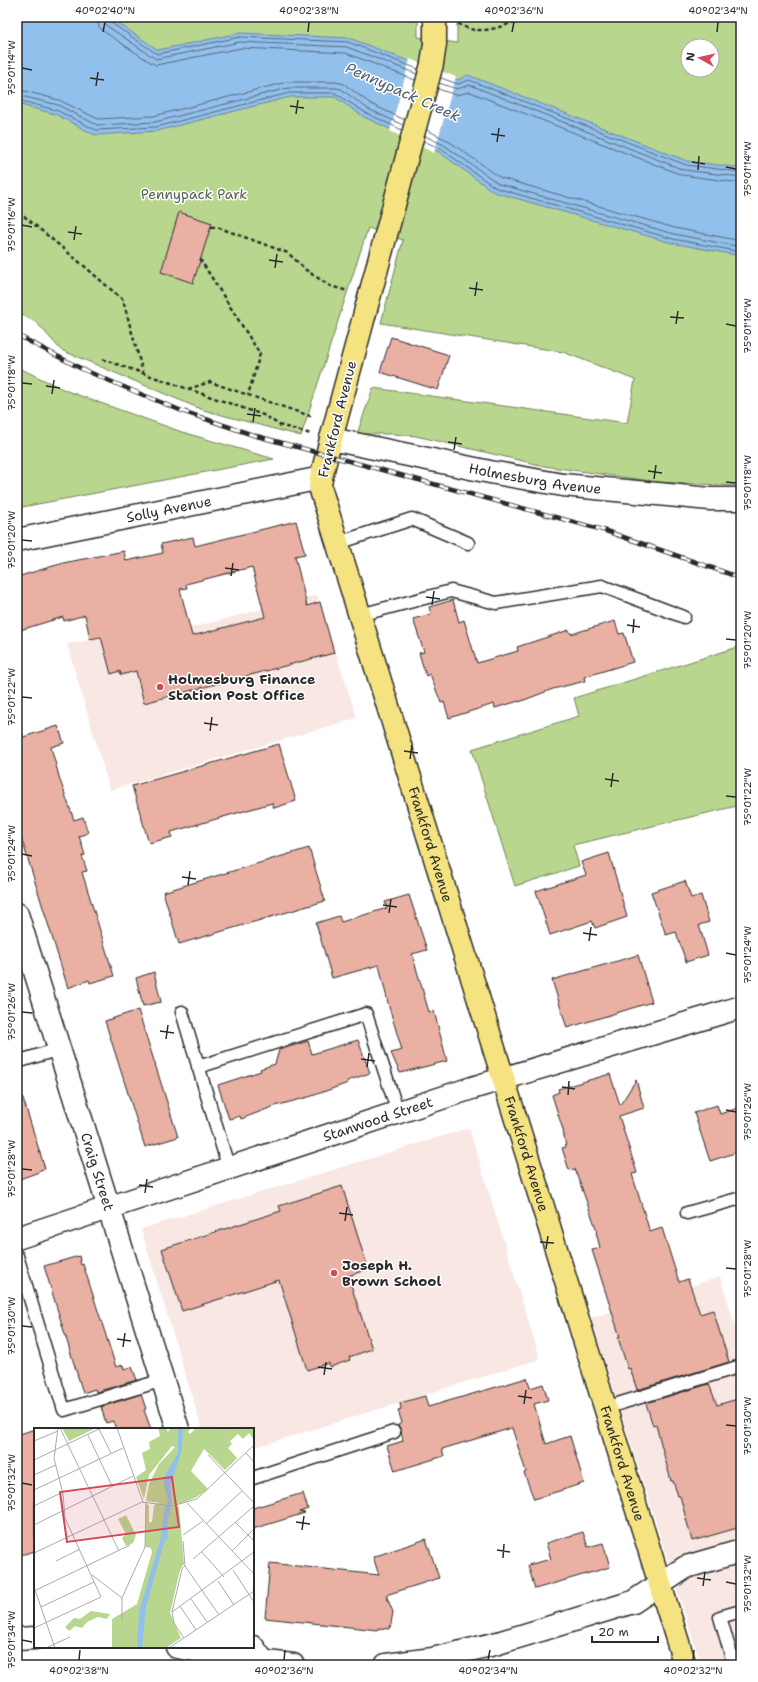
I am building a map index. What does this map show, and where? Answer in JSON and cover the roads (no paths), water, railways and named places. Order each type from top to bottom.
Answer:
[{"type":"main road","name":"Frankford Avenue","points":[[444,18],[435,44],[432,64],[331,439],[320,487],[685,1665]]},
{"type":"street","name":"Holmesburg Avenue","points":[[331,439],[490,472],[563,485],[710,499],[741,499]]},
{"type":"street","name":"Solly Avenue","points":[[17,540],[321,478]]},
{"type":"street","name":"Craig Street","points":[[17,914],[178,1428]]},
{"type":"street","name":"Stanwood Street","points":[[17,1238],[504,1079],[741,1007]]},
{"type":"street","points":[[386,1665],[433,1659],[498,1643],[633,1602],[686,1567],[741,1551]]},
{"type":"street","points":[[17,1640],[34,1638]]},
{"type":"street","points":[[185,1648],[261,1658],[293,1665]]},
{"type":"lane","points":[[338,543],[412,519],[468,543]]},
{"type":"lane","points":[[360,614],[451,591],[496,602],[602,586],[684,617]]},
{"type":"lane","points":[[182,1012],[229,1169]]},
{"type":"lane","points":[[198,1067],[366,1014],[398,1113]]},
{"type":"lane","points":[[17,1062],[58,1049]]},
{"type":"lane","points":[[687,1213],[741,1198]]},
{"type":"lane","points":[[17,1256],[64,1410],[163,1380]]},
{"type":"lane","points":[[605,1408],[741,1366]]},
{"type":"lane","points":[[254,1478],[394,1432]]},
{"type":"lane","points":[[734,1665],[720,1617],[741,1611]]},
{"type":"water","name":"Pennypack Creek","points":[[17,17],[109,17],[158,50],[240,33],[349,38],[458,80],[468,75],[687,161],[741,168],[741,256],[672,243],[494,192],[439,152],[364,117],[335,97],[290,97],[157,131],[95,135],[55,114],[17,104]]},
{"type":"railway","points":[[17,335],[82,369],[131,390],[182,411],[253,435],[603,530],[741,578]]},
{"type":"place","name":"Holmesburg Finance Station Post Office","points":[[160,687]]},
{"type":"place","name":"Joseph H. Brown School","points":[[334,1273]]},
{"type":"park label","name":"Pennypack Park","points":[[194,194]]}]
